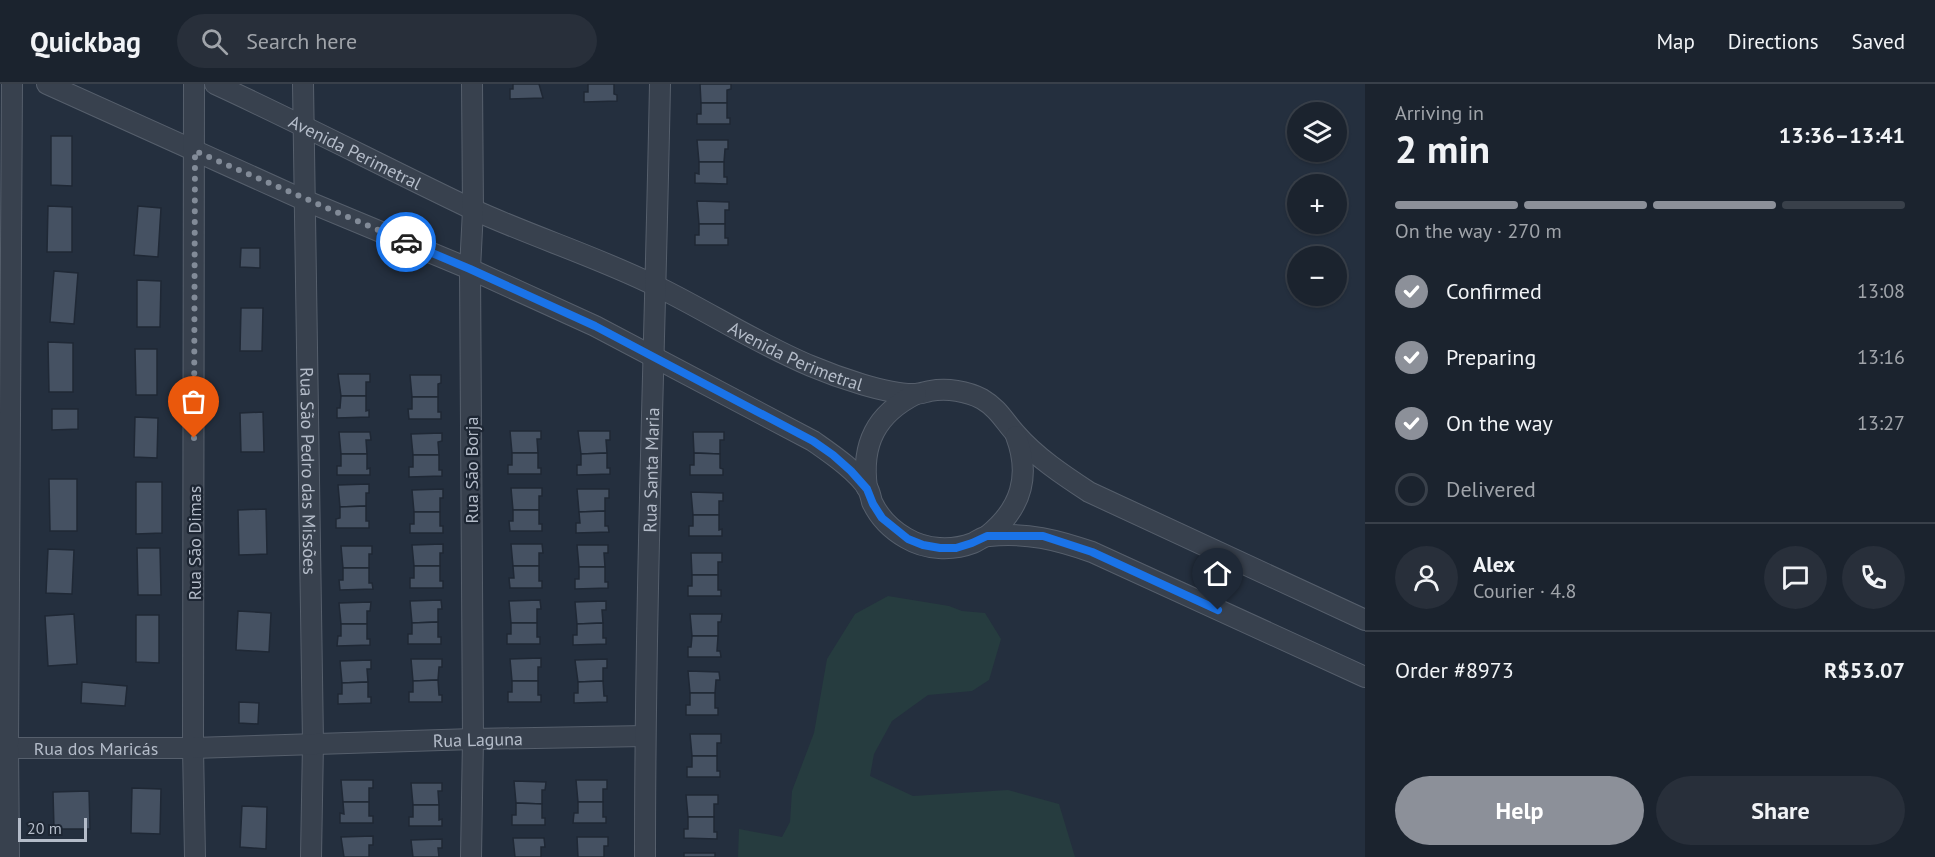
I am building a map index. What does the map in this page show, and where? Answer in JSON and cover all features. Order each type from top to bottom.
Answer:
[{"type":"street","points":[[9,857],[4,747],[12,84]]},
{"type":"street","points":[[46,84],[304,200],[470,269],[595,326],[813,441],[839,460],[867,489]]},
{"type":"street","name":"Rua São Dimas","points":[[194,84],[193,748],[195,857]]},
{"type":"street","name":"Avenida Perimetral","points":[[215,84],[303,124],[473,210],[656,286],[800,361],[831,374],[864,384],[916,394],[932,390],[948,390],[965,392],[980,398],[1006,419],[1015,433],[1039,456],[1089,492],[1365,620]]},
{"type":"street","name":"Rua São Pedro das Missões","points":[[303,84],[313,743],[311,857]]},
{"type":"street","name":"Rua São Borja","points":[[471,857],[473,739],[470,269],[473,210],[472,84]]},
{"type":"street","name":"Rua Santa Maria","points":[[645,857],[652,358],[656,286],[660,84]]},
{"type":"street","points":[[916,394],[888,412],[874,432],[866,456],[865,472],[867,489],[873,504],[882,518],[908,539],[932,547],[956,548],[987,536],[1000,526],[1011,513],[1020,490],[1023,465],[1021,449],[1015,433]]},
{"type":"street","points":[[987,536],[1043,536],[1092,552],[1365,677]]},
{"type":"street","name":"Rua Laguna","points":[[193,748],[313,743],[645,736]]},
{"type":"street","name":"Rua dos Maricás","points":[[4,747],[193,748]]},
{"type":"green space","points":[[888,596],[949,606],[962,611],[985,613],[1001,639],[989,680],[972,691],[928,695],[892,721],[874,754],[870,776],[913,796],[1008,790],[1059,804],[1075,857],[738,857],[739,829],[782,837],[790,822],[792,791],[814,733],[827,659],[855,614]]},
{"type":"building","points":[[513,84],[539,84],[543,98],[510,99],[510,89],[513,89]]},
{"type":"building","points":[[588,84],[614,84],[617,101],[584,102],[584,92],[588,92]]},
{"type":"building","points":[[700,84],[731,84],[731,89],[727,90],[727,103],[701,103]]},
{"type":"building","points":[[701,103],[727,103],[727,118],[730,118],[730,124],[697,124],[697,114],[701,114]]},
{"type":"building","points":[[51,136],[72,136],[72,186],[51,185]]},
{"type":"building","points":[[697,140],[728,140],[724,162],[699,162]]},
{"type":"building","points":[[699,162],[724,162],[724,177],[727,177],[727,184],[695,183],[695,173],[699,174]]},
{"type":"building","points":[[697,201],[729,202],[729,210],[725,210],[725,224],[699,224]]},
{"type":"building","points":[[48,206],[72,207],[72,252],[47,252]]},
{"type":"building","points":[[138,206],[161,208],[158,257],[134,255]]},
{"type":"building","points":[[699,224],[725,224],[725,238],[728,238],[728,245],[695,245],[695,235],[699,235]]},
{"type":"building","points":[[241,248],[260,248],[260,268],[240,267]]},
{"type":"building","points":[[54,271],[78,273],[74,324],[50,322]]},
{"type":"building","points":[[137,280],[161,281],[160,327],[137,327]]},
{"type":"building","points":[[241,308],[263,308],[262,351],[240,351]]},
{"type":"building","points":[[48,342],[73,343],[73,392],[49,392]]},
{"type":"building","points":[[135,349],[157,349],[157,395],[136,395]]},
{"type":"building","points":[[338,374],[370,374],[370,382],[366,382],[366,396],[341,396]]},
{"type":"building","points":[[410,375],[441,375],[438,397],[412,397]]},
{"type":"building","points":[[341,396],[366,396],[366,411],[369,410],[369,417],[337,418]]},
{"type":"building","points":[[412,397],[438,397],[438,412],[441,412],[441,419],[409,419],[408,409],[412,409]]},
{"type":"building","points":[[52,409],[78,409],[78,429],[52,430]]},
{"type":"building","points":[[263,412],[264,452],[241,452],[240,413]]},
{"type":"building","points":[[135,417],[158,418],[157,458],[134,457]]},
{"type":"building","points":[[510,431],[541,431],[541,439],[537,439],[538,453],[512,453]]},
{"type":"building","points":[[578,431],[610,431],[610,440],[606,440],[607,453],[581,454]]},
{"type":"building","points":[[339,432],[370,432],[371,440],[366,440],[367,454],[341,454]]},
{"type":"building","points":[[693,432],[724,432],[724,440],[720,440],[720,454],[694,453]]},
{"type":"building","points":[[442,433],[442,441],[438,442],[439,455],[413,455],[411,434]]},
{"type":"building","points":[[512,453],[538,453],[538,468],[541,468],[541,474],[508,474],[508,465],[512,465]]},
{"type":"building","points":[[607,453],[607,468],[610,468],[610,474],[577,475],[577,465],[581,465],[581,454]]},
{"type":"building","points":[[694,453],[720,454],[720,468],[723,469],[723,475],[690,475],[690,465],[694,465]]},
{"type":"building","points":[[341,454],[367,454],[367,469],[370,468],[370,475],[337,475],[337,466],[341,466]]},
{"type":"building","points":[[413,455],[439,455],[439,470],[442,470],[442,476],[409,477],[409,467],[413,467]]},
{"type":"building","points":[[49,479],[77,479],[77,531],[50,531]]},
{"type":"building","points":[[136,482],[162,482],[162,533],[136,534]]},
{"type":"building","points":[[369,484],[366,506],[340,507],[338,485]]},
{"type":"building","points":[[511,488],[542,488],[542,496],[539,496],[539,510],[513,510]]},
{"type":"building","points":[[443,489],[443,498],[440,498],[440,512],[414,512],[412,490]]},
{"type":"building","points":[[577,489],[609,489],[609,498],[605,498],[605,511],[579,512]]},
{"type":"building","points":[[691,492],[723,493],[723,501],[719,501],[719,515],[693,515]]},
{"type":"building","points":[[366,506],[366,521],[369,521],[369,528],[336,528],[336,519],[340,518],[340,507]]},
{"type":"building","points":[[266,509],[267,554],[239,555],[238,510]]},
{"type":"building","points":[[513,510],[539,510],[539,524],[542,524],[542,531],[510,531],[509,521],[513,521]]},
{"type":"building","points":[[605,511],[605,526],[608,526],[609,532],[576,533],[576,523],[580,523],[579,512]]},
{"type":"building","points":[[414,512],[440,512],[440,526],[443,526],[443,533],[410,533],[410,524],[414,524]]},
{"type":"building","points":[[693,515],[719,515],[719,530],[722,529],[722,536],[689,536],[689,526],[693,526]]},
{"type":"building","points":[[443,544],[440,566],[414,566],[412,545]]},
{"type":"building","points":[[511,544],[542,544],[543,553],[539,553],[539,566],[513,566]]},
{"type":"building","points":[[577,545],[608,545],[608,553],[604,553],[605,567],[579,567]]},
{"type":"building","points":[[341,546],[372,546],[372,554],[369,554],[369,568],[343,568]]},
{"type":"building","points":[[137,548],[160,548],[161,595],[138,595]]},
{"type":"building","points":[[48,549],[74,550],[72,594],[46,593]]},
{"type":"building","points":[[691,553],[722,553],[722,562],[718,562],[718,575],[692,575]]},
{"type":"building","points":[[414,566],[440,566],[440,581],[443,581],[443,588],[410,588],[410,578],[414,578]]},
{"type":"building","points":[[513,566],[539,566],[539,581],[542,581],[542,588],[510,588],[509,578],[514,578]]},
{"type":"building","points":[[579,567],[605,567],[605,582],[608,582],[608,588],[575,589],[575,579],[579,579]]},
{"type":"building","points":[[343,568],[369,568],[369,583],[372,583],[373,589],[340,590],[339,580],[343,580]]},
{"type":"building","points":[[692,575],[718,575],[718,590],[721,590],[721,596],[688,596],[688,586],[692,586]]},
{"type":"building","points":[[441,600],[442,609],[438,609],[438,622],[412,623],[410,601]]},
{"type":"building","points":[[540,600],[541,609],[537,609],[537,623],[511,623],[509,601]]},
{"type":"building","points":[[606,601],[606,610],[602,610],[603,623],[577,624],[575,602]]},
{"type":"building","points":[[371,602],[370,611],[367,611],[367,624],[341,624],[339,603]]},
{"type":"building","points":[[238,611],[271,613],[269,652],[236,650]]},
{"type":"building","points":[[74,614],[77,664],[48,666],[45,616]]},
{"type":"building","points":[[690,614],[722,614],[721,622],[718,622],[718,636],[692,636]]},
{"type":"building","points":[[136,615],[159,615],[159,663],[136,662]]},
{"type":"building","points":[[438,622],[438,637],[441,637],[441,644],[408,644],[408,634],[412,634],[412,623]]},
{"type":"building","points":[[511,623],[537,623],[537,637],[540,637],[540,644],[507,644],[507,634],[511,634]]},
{"type":"building","points":[[603,623],[603,638],[606,638],[606,644],[573,645],[573,635],[577,635],[577,624]]},
{"type":"building","points":[[341,624],[367,624],[367,639],[370,639],[370,645],[337,646],[338,636],[341,636]]},
{"type":"building","points":[[692,636],[718,636],[717,651],[720,651],[721,657],[688,657],[688,647],[691,647]]},
{"type":"building","points":[[541,658],[541,667],[538,667],[538,681],[512,681],[510,659]]},
{"type":"building","points":[[411,659],[442,659],[438,680],[413,681]]},
{"type":"building","points":[[607,659],[607,668],[603,668],[603,681],[578,682],[575,660]]},
{"type":"building","points":[[371,660],[371,669],[367,669],[368,682],[342,683],[340,661]]},
{"type":"building","points":[[688,671],[719,672],[720,680],[716,680],[715,693],[690,693]]},
{"type":"building","points":[[438,680],[442,702],[409,702],[409,692],[413,692],[413,681]]},
{"type":"building","points":[[512,681],[538,681],[538,695],[541,695],[541,702],[508,702],[508,692],[512,692]]},
{"type":"building","points":[[603,681],[604,696],[607,696],[607,702],[574,703],[574,693],[578,693],[578,682]]},
{"type":"building","points":[[82,682],[127,686],[125,706],[81,703]]},
{"type":"building","points":[[368,682],[368,697],[371,697],[371,703],[338,704],[338,694],[342,694],[342,683]]},
{"type":"building","points":[[690,693],[715,693],[715,708],[718,708],[718,715],[686,715],[686,705],[690,705]]},
{"type":"building","points":[[239,702],[259,703],[258,724],[239,723]]},
{"type":"building","points":[[690,734],[721,734],[721,743],[717,743],[717,756],[692,756]]},
{"type":"building","points":[[692,756],[717,756],[717,771],[720,771],[720,777],[687,777],[687,767],[692,767]]},
{"type":"building","points":[[341,780],[373,780],[373,788],[369,788],[369,802],[343,802]]},
{"type":"building","points":[[576,780],[607,780],[607,789],[603,789],[603,802],[578,802]]},
{"type":"building","points":[[514,781],[546,782],[545,790],[542,790],[542,804],[516,803]]},
{"type":"building","points":[[411,783],[442,783],[442,791],[438,791],[439,805],[413,805]]},
{"type":"building","points":[[132,788],[161,789],[160,834],[131,833]]},
{"type":"building","points":[[89,791],[90,829],[54,829],[53,792]]},
{"type":"building","points":[[686,795],[718,795],[718,804],[714,804],[714,817],[688,817]]},
{"type":"building","points":[[343,802],[369,802],[369,816],[373,816],[373,823],[340,823],[340,813],[344,814]]},
{"type":"building","points":[[578,802],[603,802],[603,817],[606,817],[606,823],[573,823],[574,813],[578,813]]},
{"type":"building","points":[[516,803],[542,804],[542,818],[545,818],[545,825],[512,825],[512,815],[516,815]]},
{"type":"building","points":[[413,805],[439,805],[439,820],[442,819],[442,826],[409,826],[409,817],[413,817]]},
{"type":"building","points":[[242,806],[267,807],[266,849],[240,847]]},
{"type":"building","points":[[688,817],[714,817],[714,832],[717,832],[717,839],[684,838],[684,829],[688,829]]},
{"type":"building","points":[[373,836],[373,845],[369,845],[369,857],[344,857],[341,837]]},
{"type":"building","points":[[577,837],[608,837],[608,846],[604,846],[604,857],[578,857]]},
{"type":"building","points":[[513,838],[544,838],[545,847],[541,847],[541,857],[515,857]]},
{"type":"building","points":[[442,839],[442,848],[438,848],[439,857],[413,857],[411,840]]},
{"type":"building","points":[[684,853],[715,853],[715,857],[684,857]]},
{"type":"way so far","points":[[194,438],[195,151],[304,200],[406,242]]},
{"type":"route","points":[[406,242],[595,326],[813,441],[851,471],[867,489],[882,518],[908,539],[923,545],[956,548],[987,536],[1043,536],[1092,552],[1218,610]]}]
